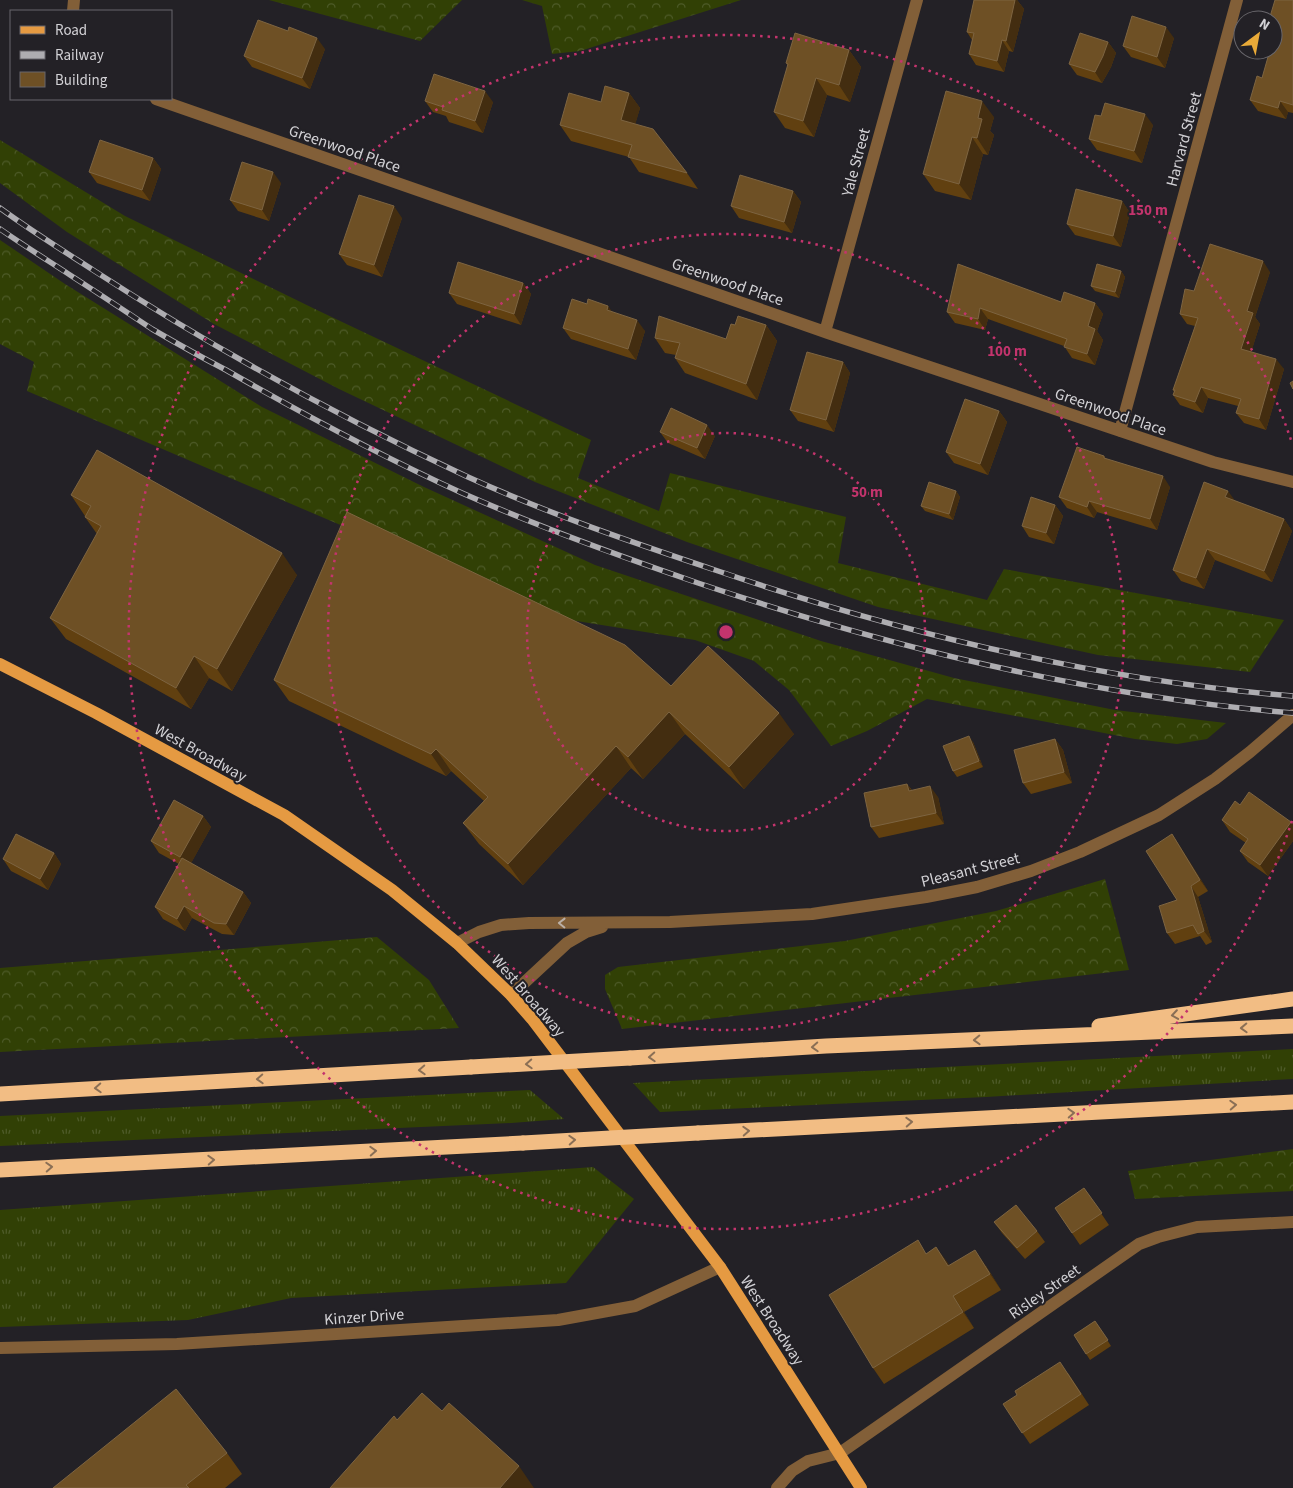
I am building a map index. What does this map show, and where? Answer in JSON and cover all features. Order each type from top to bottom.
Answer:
[{"type":"highway","points":[[1005,1039],[1293,999]]},
{"type":"highway","points":[[0,1094],[826,1046],[1293,1026]]},
{"type":"highway","points":[[0,1170],[1293,1102]]},
{"type":"main road","name":"West Broadway","points":[[0,664],[104,717],[284,815],[392,890],[457,943],[511,995],[532,1019],[720,1267],[862,1488]]},
{"type":"street","name":"Yale Street","points":[[825,332],[917,0]]},
{"type":"street","name":"Harvard Street","points":[[1120,431],[1237,0]]},
{"type":"street","name":"Greenwood Place","points":[[159,100],[825,332],[1213,462],[1293,482]]},
{"type":"street","name":"Pleasant Street","points":[[457,943],[479,932],[502,925],[670,922],[812,914],[926,897],[977,887],[1031,871],[1080,852],[1159,816],[1215,779],[1293,715]]},
{"type":"street","name":"Pleasant Street","points":[[511,995],[567,943],[586,932],[611,924]]},
{"type":"street","name":"Risley Street","points":[[840,1454],[1139,1244],[1197,1227],[1293,1222]]},
{"type":"street","name":"Kinzer Drive","points":[[0,1348],[176,1344],[558,1320],[635,1306],[720,1267]]},
{"type":"street","points":[[777,1488],[792,1472],[808,1461],[840,1454]]},
{"type":"green space","points":[[269,0],[462,0],[420,41]]},
{"type":"green space","points":[[522,0],[741,0],[580,51],[552,54],[542,6]]},
{"type":"green space","points":[[0,140],[125,216],[319,311],[591,440],[578,478],[659,511],[670,473],[846,517],[838,563],[987,600],[1004,569],[1284,620],[1250,672],[1098,655],[878,607],[687,542],[535,482],[339,389],[214,324],[67,232],[0,183]]},
{"type":"green space","points":[[0,240],[65,284],[262,407],[424,487],[595,565],[821,641],[954,678],[1115,710],[1226,723],[1207,739],[1177,744],[1135,739],[927,699],[867,731],[831,746],[789,690],[754,661],[695,640],[558,618],[27,391],[34,362],[0,344]]},
{"type":"green space","points":[[1105,879],[1129,970],[622,1029],[605,989],[605,975],[618,967],[845,941],[996,911]]},
{"type":"green space","points":[[377,937],[429,980],[459,1028],[0,1052],[0,968]]},
{"type":"green space","points":[[1293,1049],[1293,1079],[986,1097],[660,1112],[633,1083]]},
{"type":"green space","points":[[530,1090],[564,1119],[0,1146],[0,1116]]},
{"type":"green space","points":[[1293,1149],[1293,1191],[1135,1199],[1128,1171]]},
{"type":"green space","points":[[593,1167],[634,1199],[566,1283],[291,1298],[188,1320],[0,1327],[0,1210]]},
{"type":"building","points":[[974,0],[1015,0],[1006,41],[1002,40],[997,61],[969,54],[974,33],[967,32]]},
{"type":"building","points":[[1275,0],[1293,0],[1293,105],[1280,101],[1278,108],[1250,100],[1257,76],[1262,78],[1267,60],[1283,60],[1283,10],[1272,10]]},
{"type":"building","points":[[1132,16],[1166,27],[1157,57],[1123,46]]},
{"type":"building","points":[[258,20],[288,31],[289,27],[317,38],[302,78],[244,56]]},
{"type":"building","points":[[795,33],[849,50],[839,85],[816,78],[803,121],[774,112]]},
{"type":"building","points":[[1080,33],[1108,42],[1095,72],[1069,64]]},
{"type":"building","points":[[434,74],[485,91],[475,121],[442,110],[443,107],[425,101]]},
{"type":"building","points":[[605,86],[629,93],[621,120],[653,129],[687,173],[628,157],[632,145],[560,125],[569,93],[601,102]]},
{"type":"building","points":[[946,91],[982,101],[978,118],[982,119],[977,138],[972,137],[959,184],[923,174]]},
{"type":"building","points":[[1105,103],[1145,114],[1134,151],[1089,139],[1095,115],[1101,116]]},
{"type":"building","points":[[100,140],[153,158],[142,190],[89,172]]},
{"type":"building","points":[[242,162],[273,172],[262,210],[230,200]]},
{"type":"building","points":[[740,175],[793,191],[784,222],[731,206]]},
{"type":"building","points":[[1076,189],[1122,201],[1113,236],[1067,224]]},
{"type":"building","points":[[359,195],[394,206],[374,265],[339,254]]},
{"type":"building","points":[[1210,244],[1263,261],[1247,311],[1253,313],[1241,349],[1276,359],[1259,419],[1236,413],[1241,399],[1201,387],[1195,402],[1173,395],[1175,390],[1173,390],[1198,318],[1180,314],[1185,289],[1194,291]]},
{"type":"building","points":[[458,262],[523,283],[514,314],[449,293]]},
{"type":"building","points":[[958,264],[1061,302],[1064,292],[1095,303],[1088,326],[1095,329],[1087,354],[1064,347],[1067,339],[980,308],[978,319],[947,312]]},
{"type":"building","points":[[1097,264],[1121,271],[1115,292],[1091,286]]},
{"type":"building","points":[[572,299],[587,304],[588,299],[608,306],[607,310],[637,320],[628,349],[563,328]]},
{"type":"building","points":[[659,316],[726,339],[731,324],[735,325],[738,316],[766,325],[746,384],[675,358],[680,343],[655,338]]},
{"type":"building","points":[[807,352],[843,362],[826,420],[790,410]]},
{"type":"building","points":[[965,399],[999,411],[980,464],[946,452]]},
{"type":"building","points":[[671,408],[707,425],[697,448],[660,432]]},
{"type":"building","points":[[1077,447],[1104,456],[1104,458],[1163,476],[1150,519],[1089,501],[1087,507],[1059,497]]},
{"type":"building","points":[[97,450],[282,553],[217,669],[194,656],[176,688],[50,618],[101,526],[85,517],[91,506],[71,495]]},
{"type":"building","points":[[929,482],[956,491],[949,514],[921,506]]},
{"type":"building","points":[[1204,482],[1228,491],[1225,497],[1284,519],[1264,571],[1207,549],[1196,578],[1173,570]]},
{"type":"building","points":[[1031,497],[1055,505],[1046,533],[1022,526]]},
{"type":"building","points":[[347,512],[625,645],[671,686],[708,646],[779,713],[729,767],[669,712],[628,757],[616,746],[508,864],[463,823],[488,797],[436,749],[431,754],[274,680]]},
{"type":"building","points":[[969,736],[979,761],[953,771],[943,746]]},
{"type":"building","points":[[1055,739],[1064,772],[1023,783],[1014,750]]},
{"type":"building","points":[[907,784],[909,791],[930,786],[936,813],[871,827],[864,793]]},
{"type":"building","points":[[1249,792],[1291,822],[1260,865],[1240,851],[1248,839],[1222,820],[1235,801],[1240,805]]},
{"type":"building","points":[[174,800],[203,816],[180,857],[151,841]]},
{"type":"building","points":[[16,834],[54,853],[40,879],[3,859]]},
{"type":"building","points":[[1172,834],[1200,880],[1191,886],[1204,931],[1198,934],[1193,925],[1167,933],[1159,906],[1177,900],[1146,851]]},
{"type":"building","points":[[182,858],[243,892],[226,924],[214,923],[184,906],[177,919],[155,907]]},
{"type":"building","points":[[1084,1188],[1102,1213],[1072,1233],[1055,1208]]},
{"type":"building","points":[[1016,1205],[1037,1231],[1017,1248],[994,1222]]},
{"type":"building","points":[[918,1240],[926,1254],[936,1247],[948,1266],[975,1250],[990,1274],[953,1296],[963,1312],[873,1368],[829,1295]]},
{"type":"building","points":[[1095,1321],[1108,1340],[1086,1354],[1074,1335]]},
{"type":"building","points":[[1060,1362],[1081,1394],[1022,1433],[1003,1404],[1017,1395],[1015,1391]]},
{"type":"building","points":[[176,1389],[227,1453],[186,1485],[189,1488],[53,1488]]},
{"type":"building","points":[[422,1393],[442,1411],[449,1403],[519,1466],[500,1488],[330,1488],[394,1416],[397,1420]]},
{"type":"railway","points":[[0,208],[138,299],[230,354],[324,406],[468,477],[561,516],[655,550],[788,594],[930,634],[1074,666],[1147,679],[1293,696]]},
{"type":"railway","points":[[0,229],[152,329],[313,418],[462,493],[579,541],[771,607],[918,648],[992,666],[1066,682],[1142,695],[1293,713]]}]
